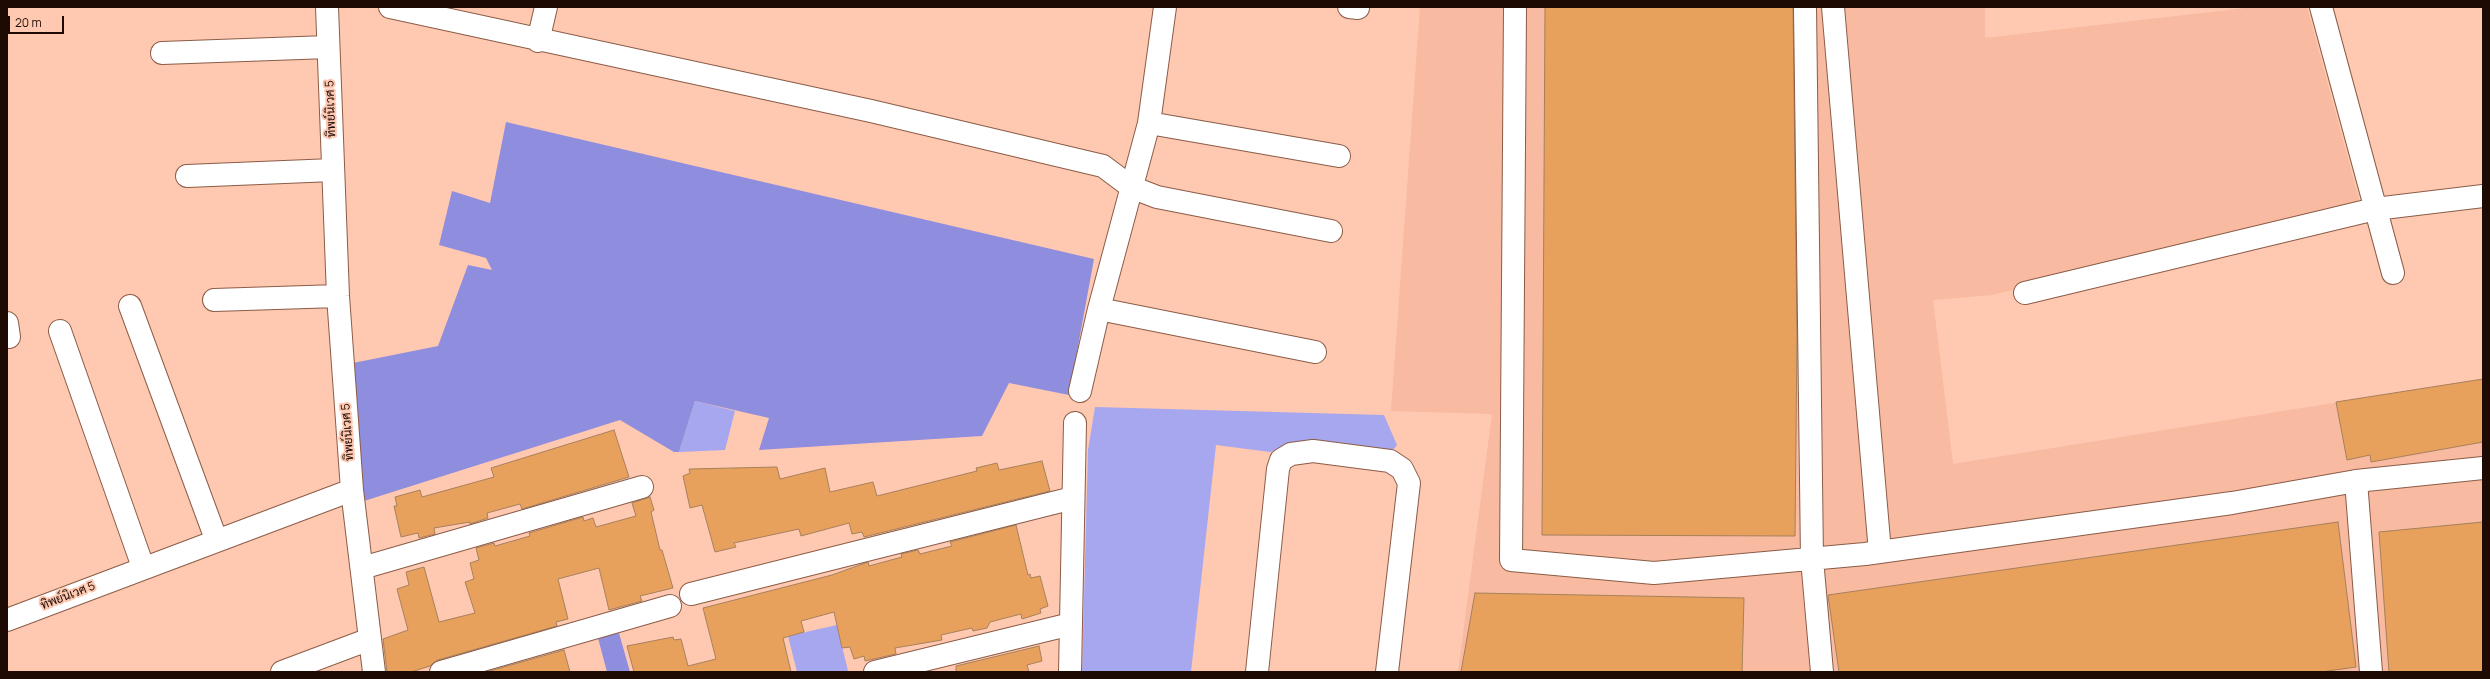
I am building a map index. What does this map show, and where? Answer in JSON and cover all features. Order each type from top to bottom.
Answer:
[{"type":"street","name":"ทิพย์นิเวศ 5","points":[[7,620],[216,539],[352,490],[338,296],[327,7]]},
{"type":"street","points":[[390,7],[538,41],[871,111],[1103,166],[1130,187],[1158,197],[1331,231]]},
{"type":"street","points":[[538,41],[546,7]]},
{"type":"street","points":[[1080,391],[1130,187],[1149,123],[1165,7]]},
{"type":"street","points":[[1515,7],[1511,560],[1654,573],[1812,559],[1880,552],[2232,503],[2356,481],[2483,468]]},
{"type":"street","points":[[1805,7],[1812,559],[1822,672]]},
{"type":"street","points":[[1834,7],[1880,552]]},
{"type":"street","points":[[2321,7],[2393,273]]},
{"type":"street","points":[[162,53],[328,47]]},
{"type":"street","points":[[1149,123],[1339,156]]},
{"type":"street","points":[[188,176],[333,170]]},
{"type":"street","points":[[2025,293],[2375,209],[2483,196]]},
{"type":"street","points":[[214,300],[338,296]]},
{"type":"street","points":[[130,306],[216,539]]},
{"type":"street","points":[[1099,309],[1314,352]]},
{"type":"street","points":[[60,331],[143,567]]},
{"type":"street","points":[[1070,672],[1075,423]]},
{"type":"street","points":[[1257,672],[1278,469],[1281,460],[1291,454],[1313,451],[1390,461],[1402,469],[1409,484],[1388,672]]},
{"type":"street","points":[[2356,481],[2371,672]]},
{"type":"street","points":[[362,568],[642,487]]},
{"type":"street","points":[[352,490],[374,672]]},
{"type":"street","points":[[691,594],[1073,498]]},
{"type":"street","points":[[441,672],[670,606]]},
{"type":"street","points":[[875,672],[1071,624]]},
{"type":"street","points":[[282,672],[370,639]]},
{"type":"shaded area","points":[[1420,7],[1985,7],[1985,38],[2254,7],[2307,7],[2361,207],[1992,295],[1933,300],[1953,464],[2483,379],[2483,672],[1458,672],[1492,414],[1391,411]]},
{"type":"shaded area","points":[[506,122],[1094,259],[1069,395],[1009,383],[982,436],[759,450],[769,418],[695,401],[679,452],[674,452],[620,420],[364,501],[353,363],[438,346],[468,265],[492,270],[486,258],[439,245],[452,191],[490,203]]},
{"type":"shaded area","points":[[695,401],[735,411],[725,450],[679,452]]},
{"type":"shaded area","points":[[1095,407],[1384,415],[1397,445],[1389,455],[1285,447],[1270,452],[1216,445],[1191,672],[1082,672],[1088,450]]},
{"type":"shaded area","points":[[837,625],[848,671],[797,672],[788,636]]},
{"type":"shaded area","points":[[619,633],[630,672],[607,672],[598,638]]},
{"type":"building","points":[[1545,7],[1793,7],[1797,337],[1795,536],[1542,535]]},
{"type":"building","points":[[2483,379],[2483,442],[2371,462],[2370,455],[2347,460],[2336,402]]},
{"type":"building","points":[[614,430],[629,477],[522,509],[520,504],[487,513],[488,518],[470,524],[470,522],[434,528],[435,534],[419,538],[418,533],[401,537],[394,506],[397,506],[395,497],[420,490],[422,497],[494,477],[491,468]]},
{"type":"building","points":[[1042,461],[1050,491],[864,537],[862,532],[852,534],[849,523],[801,536],[799,529],[734,543],[736,547],[715,552],[702,505],[690,508],[683,476],[690,473],[689,469],[777,467],[780,479],[825,468],[830,492],[873,482],[877,496],[977,471],[976,468],[997,463],[999,470]]},
{"type":"building","points":[[650,497],[654,510],[651,512],[660,550],[662,550],[673,588],[640,596],[642,601],[609,610],[599,568],[558,579],[568,619],[556,622],[557,626],[438,660],[430,666],[411,672],[387,672],[383,639],[408,630],[397,589],[409,585],[406,572],[424,567],[439,622],[475,613],[465,582],[474,579],[470,563],[479,560],[476,548],[494,543],[495,546],[530,536],[529,533],[583,517],[584,521],[593,518],[596,527],[636,516],[632,503]]},
{"type":"building","points":[[2338,522],[2356,667],[2321,672],[1839,672],[1828,595]]},
{"type":"building","points":[[2483,522],[2483,672],[2389,672],[2379,532]]},
{"type":"building","points":[[1016,525],[1028,575],[1030,574],[1031,578],[1040,576],[1048,606],[1040,609],[1041,613],[1022,619],[1021,614],[990,622],[987,628],[973,631],[972,628],[941,635],[942,640],[895,648],[896,654],[865,661],[864,656],[854,659],[850,647],[842,648],[834,612],[801,621],[804,632],[783,638],[791,672],[634,672],[627,646],[673,637],[674,640],[681,639],[688,666],[716,659],[703,608],[832,575],[868,562],[869,566],[902,557],[901,554],[918,550],[920,554],[952,546],[950,542]]},
{"type":"building","points":[[1475,593],[1744,598],[1742,672],[1461,672]]},
{"type":"building","points":[[1039,646],[1042,661],[1027,665],[1029,672],[956,672],[956,666]]},
{"type":"building","points":[[564,650],[570,672],[486,672]]}]
